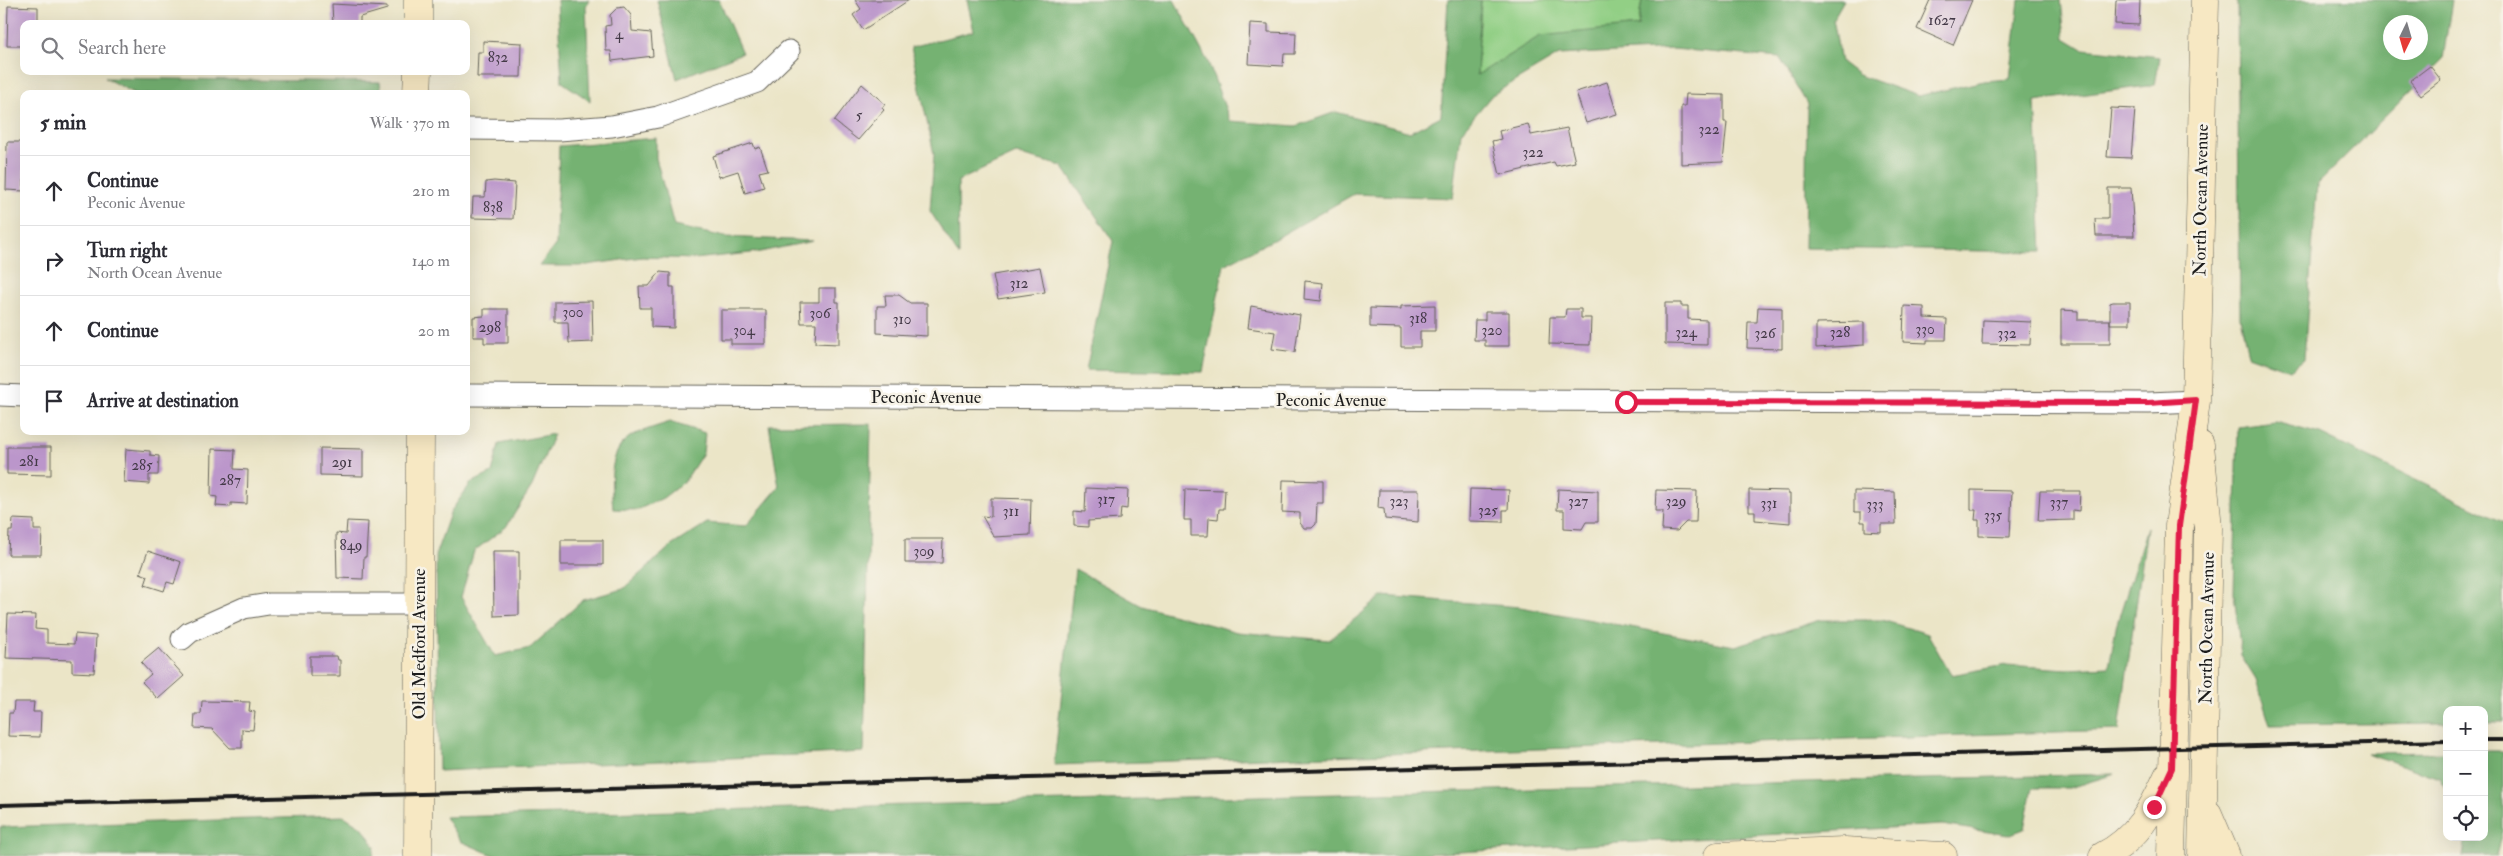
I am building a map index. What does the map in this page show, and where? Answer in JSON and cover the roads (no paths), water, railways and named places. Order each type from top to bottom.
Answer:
[{"type":"main road","points":[[418,0],[418,20]]},
{"type":"main road","name":"North Ocean Avenue","points":[[2171,856],[2179,526],[2196,400],[2206,0]]},
{"type":"main road","points":[[418,75],[418,90]]},
{"type":"main road","name":"North Ocean Avenue","points":[[2196,400],[2208,528],[2202,856]]},
{"type":"main road","name":"Old Medford Avenue","points":[[418,856],[420,435]]},
{"type":"main road","points":[[2102,856],[2120,846],[2145,822],[2172,768]]},
{"type":"main road","points":[[2204,801],[2215,836],[2226,856]]},
{"type":"main road","points":[[1718,856],[1798,851],[1844,851],[1943,856]]},
{"type":"street","points":[[470,129],[568,129],[612,126],[658,117],[757,82],[789,51]]},
{"type":"street","name":"Peconic Avenue","points":[[470,395],[2139,403],[2196,400]]},
{"type":"street","points":[[0,396],[20,396]]},
{"type":"street","points":[[182,639],[190,632],[244,608],[269,604],[420,604]]},
{"type":"railway","points":[[2488,740],[2503,740]]},
{"type":"railway","points":[[0,805],[2443,741]]}]
